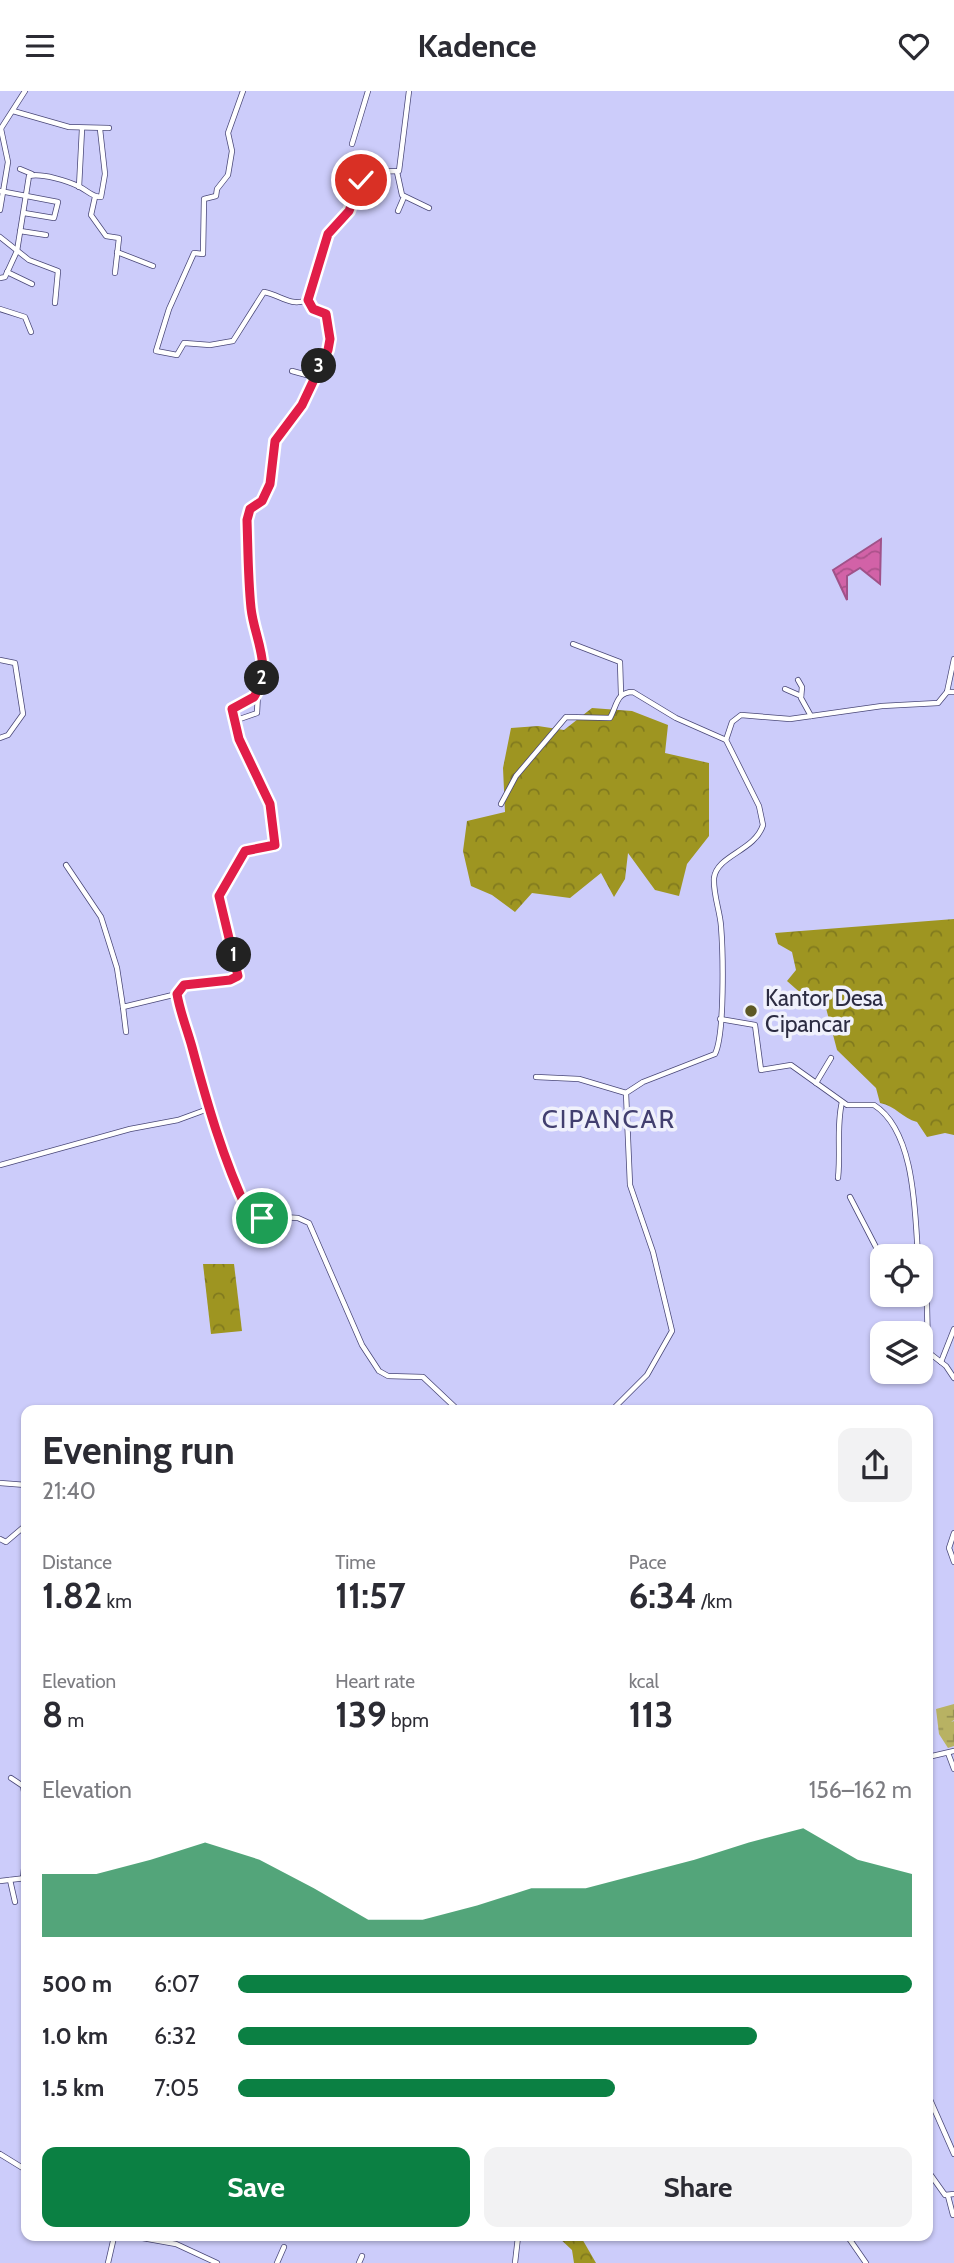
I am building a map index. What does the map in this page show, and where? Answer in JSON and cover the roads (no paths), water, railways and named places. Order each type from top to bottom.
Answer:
[{"type":"street","points":[[0,211],[8,154],[0,130],[25,91]]},
{"type":"street","points":[[243,91],[228,133],[232,155],[228,175],[217,189],[216,196],[204,199],[203,254],[194,253],[178,284],[156,351],[177,355],[184,343],[210,345],[233,341],[264,292],[298,304],[308,300]]},
{"type":"street","points":[[352,144],[368,91]]},
{"type":"street","points":[[409,91],[401,166],[397,172],[398,189],[404,197],[429,208]]},
{"type":"street","points":[[13,111],[39,121],[82,129],[109,128]]},
{"type":"street","points":[[79,187],[82,129]]},
{"type":"street","points":[[20,169],[79,187],[93,196],[101,197],[105,174],[100,129]]},
{"type":"street","points":[[234,721],[257,713],[262,678],[262,648],[251,611],[247,520],[250,509],[262,501],[270,484],[275,441],[302,405],[330,339],[326,314],[313,309],[308,300],[328,234],[349,211],[363,175],[368,171],[397,172]]},
{"type":"street","points":[[0,278],[7,272],[17,251],[27,184],[33,174]]},
{"type":"street","points":[[2,192],[58,203],[54,218],[24,213]]},
{"type":"street","points":[[93,196],[91,215],[106,236],[119,237],[115,273]]},
{"type":"street","points":[[398,211],[404,197]]},
{"type":"street","points":[[20,231],[46,235]]},
{"type":"street","points":[[0,237],[29,260],[58,271],[55,303]]},
{"type":"street","points":[[117,253],[153,266]]},
{"type":"street","points":[[7,272],[32,284]]},
{"type":"street","points":[[0,309],[25,317],[31,332]]},
{"type":"street","points":[[292,372],[314,377]]},
{"type":"street","points":[[501,804],[516,776],[566,717],[610,718],[621,694],[620,662],[573,644]]},
{"type":"street","points":[[726,740],[732,722],[741,715],[790,719],[882,706],[938,703],[947,692],[954,659]]},
{"type":"street","points":[[0,660],[15,663],[23,714],[8,735],[0,738]]},
{"type":"street","points":[[798,680],[802,687],[801,696],[811,716]]},
{"type":"street","points":[[785,689],[801,696]]},
{"type":"street","points":[[123,1007],[177,994],[184,985],[230,980],[238,976],[219,896],[245,851],[275,845],[270,804],[234,721],[233,708],[251,700],[258,692]]},
{"type":"street","points":[[536,1077],[579,1079],[626,1093],[643,1082],[710,1059],[718,1048],[721,926],[714,878],[720,865],[759,837],[764,818],[726,740],[676,718],[633,692],[621,694]]},
{"type":"street","points":[[947,692],[954,692]]},
{"type":"street","points":[[66,865],[101,916],[117,968],[126,1032]]},
{"type":"street","points":[[177,994],[208,1109],[224,1146],[227,1165],[248,1212],[254,1218],[298,1218],[309,1223],[357,1335],[379,1371],[388,1376],[423,1377],[453,1405]]},
{"type":"street","points":[[720,1019],[755,1025],[761,1070],[791,1065],[842,1102],[852,1107],[874,1105],[889,1118],[897,1132],[912,1180],[916,1244]]},
{"type":"street","points":[[816,1083],[831,1058]]},
{"type":"street","points":[[617,1405],[647,1375],[673,1331],[653,1252],[630,1185],[626,1093]]},
{"type":"street","points":[[838,1178],[841,1154],[837,1121],[842,1102]]},
{"type":"street","points":[[0,1165],[130,1129],[178,1120],[208,1109]]},
{"type":"street","points":[[850,1197],[874,1244]]},
{"type":"street","points":[[927,1307],[928,1352],[941,1362],[954,1378]]},
{"type":"street","points":[[941,1362],[954,1329]]},
{"type":"street","points":[[0,1483],[21,1485]]},
{"type":"street","points":[[0,1539],[6,1542],[21,1529]]},
{"type":"street","points":[[954,1533],[949,1548],[954,1562]]},
{"type":"street","points":[[933,1756],[954,1751]]},
{"type":"street","points":[[948,1753],[954,1769]]},
{"type":"street","points":[[11,1778],[21,1785]]},
{"type":"street","points":[[0,1881],[21,1878]]},
{"type":"street","points":[[10,1879],[15,1902]]},
{"type":"street","points":[[933,2106],[954,2154]]},
{"type":"street","points":[[0,2154],[21,2168]]},
{"type":"street","points":[[933,2177],[948,2196],[953,2215]]},
{"type":"street","points":[[948,2196],[954,2194]]},
{"type":"street","points":[[108,2263],[113,2241]]},
{"type":"street","points":[[159,2241],[181,2245],[217,2263]]},
{"type":"street","points":[[515,2263],[518,2241]]},
{"type":"street","points":[[851,2241],[866,2263]]},
{"type":"street","points":[[276,2263],[284,2247]]},
{"type":"street","points":[[359,2263],[362,2256]]},
{"type":"water","points":[[881,539],[880,584],[860,568],[847,576],[847,600],[833,570]]},
{"type":"place","name":"Kantor Desa Cipancar","points":[[751,1011]]},
{"type":"district","name":"CIPANCAR","points":[[609,1119]]}]
